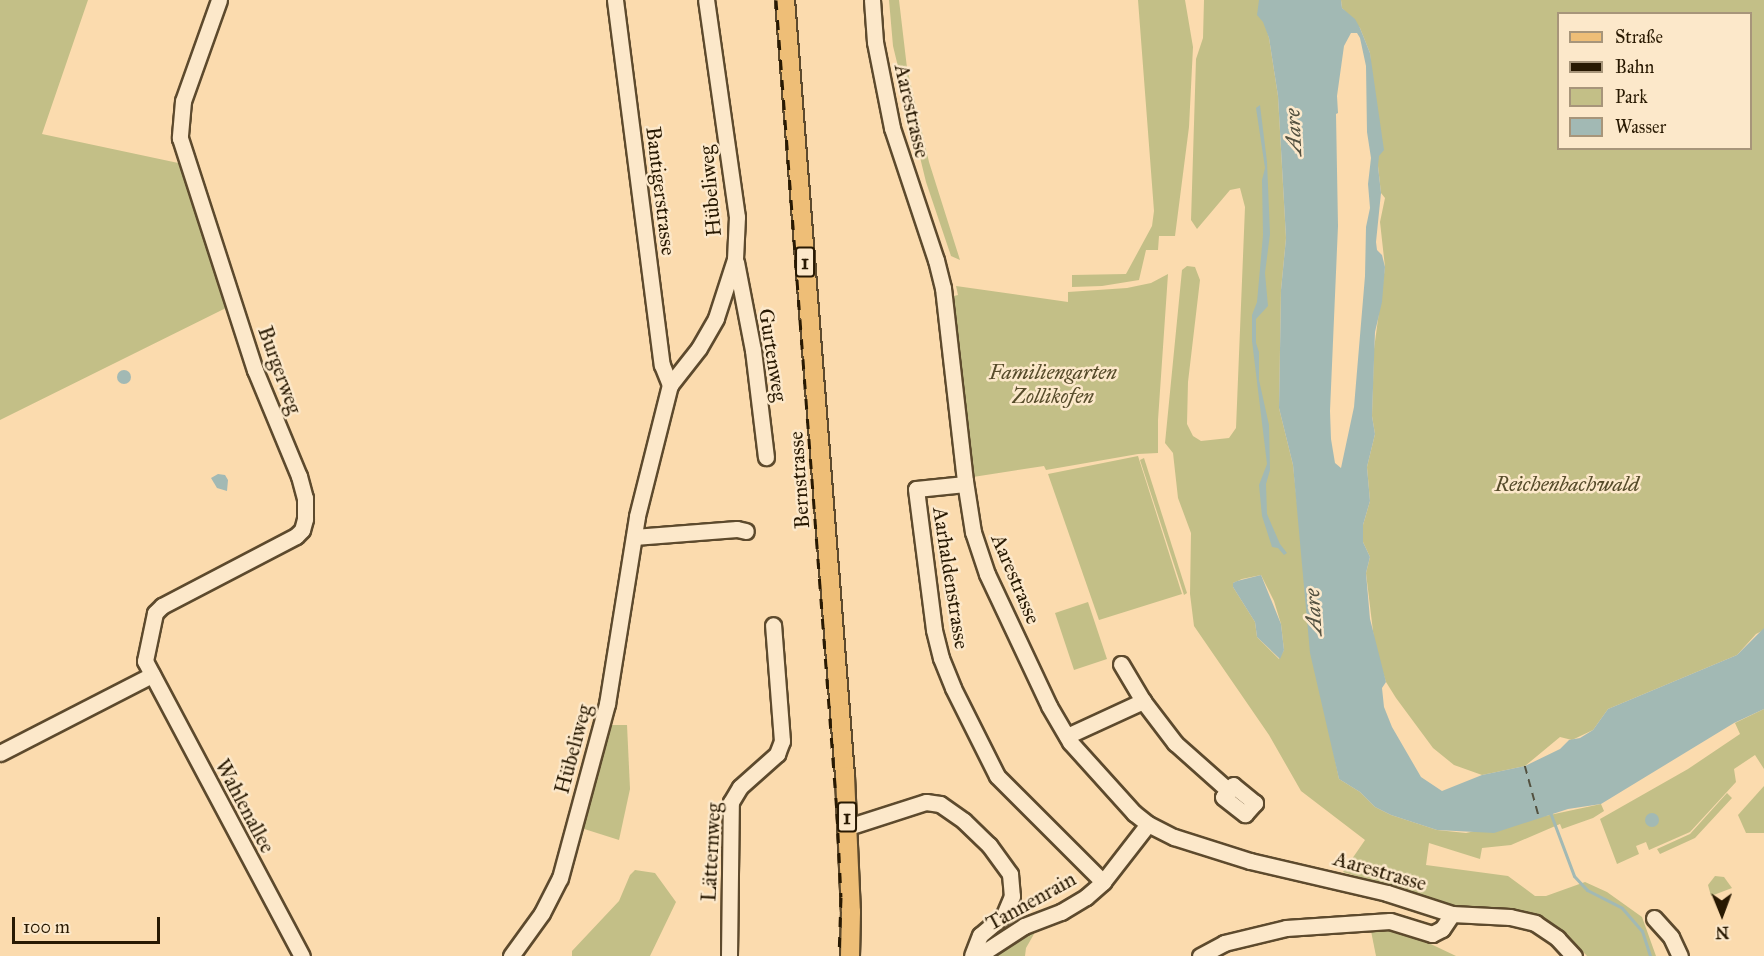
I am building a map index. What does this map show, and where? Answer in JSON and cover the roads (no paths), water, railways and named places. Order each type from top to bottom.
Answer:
[{"type":"main road","name":"Bernstrasse","points":[[785,0],[848,827],[850,956]]},
{"type":"street","name":"Burgerweg","points":[[152,675],[145,661],[145,653],[158,610],[172,599],[296,536],[302,530],[306,512],[299,476],[255,370],[180,138],[183,101],[219,0]]},
{"type":"street","name":"Bantigerstrasse","points":[[615,0],[662,365],[670,385]]},
{"type":"street","name":"Hübeliweg","points":[[511,956],[542,913],[560,878],[607,704],[634,537],[670,385],[699,348],[716,318],[735,259],[737,217],[706,0]]},
{"type":"street","name":"Aarestrasse","points":[[872,0],[875,42],[892,128],[936,260],[943,288],[965,484],[974,532],[987,574],[1049,706],[1067,736],[1103,781],[1148,824],[1174,837],[1227,854],[1329,878],[1452,914],[1510,917],[1534,923],[1557,938],[1574,956]]},
{"type":"street","name":"Gurtenweg","points":[[735,259],[753,350],[766,457]]},
{"type":"street","name":"Aarhaldenstrasse","points":[[965,484],[916,489],[937,644],[952,688],[980,746],[1006,786],[1052,828],[1103,882]]},
{"type":"street","points":[[634,537],[737,529],[746,531]]},
{"type":"street","name":"Lätternweg","points":[[729,956],[732,798],[777,754],[782,741],[773,625]]},
{"type":"street","points":[[1121,664],[1143,701],[1175,743],[1229,791]]},
{"type":"street","points":[[0,753],[152,675]]},
{"type":"street","name":"Wahlenallee","points":[[152,675],[302,956]]},
{"type":"street","points":[[1067,736],[1143,701]]},
{"type":"street","points":[[848,827],[902,809],[933,803],[940,804],[964,820],[989,845],[1010,874],[1012,896],[1004,915],[980,935],[972,956]]},
{"type":"street","name":"Tannenrain","points":[[978,956],[1024,926],[1071,906],[1103,882],[1148,824]]},
{"type":"street","points":[[1200,956],[1234,940],[1297,927],[1390,921],[1432,934],[1442,929],[1452,914]]},
{"type":"street","points":[[1654,918],[1671,937],[1680,956]]},
{"type":"water","name":"Aare","points":[[1259,0],[1341,0],[1342,8],[1355,19],[1360,28],[1370,53],[1384,150],[1379,156],[1378,166],[1381,193],[1376,242],[1385,267],[1382,302],[1375,332],[1372,416],[1375,434],[1367,467],[1370,501],[1363,525],[1363,542],[1370,557],[1366,573],[1370,619],[1386,682],[1382,688],[1384,707],[1392,727],[1421,777],[1442,791],[1482,775],[1525,766],[1560,749],[1569,740],[1580,738],[1593,730],[1608,709],[1737,655],[1764,628],[1764,709],[1734,723],[1601,804],[1568,809],[1494,833],[1437,830],[1391,815],[1375,807],[1360,792],[1339,779],[1310,653],[1293,465],[1279,408],[1281,290],[1286,238],[1278,96],[1269,38],[1263,22],[1257,15]],"holes":[[[1351,33],[1357,33],[1366,66],[1367,132],[1371,158],[1368,184],[1370,208],[1366,227],[1365,276],[1354,407],[1341,468],[1335,463],[1330,411],[1338,226],[1336,114],[1338,113],[1337,96],[1344,46]]]},
{"type":"water","points":[[1260,105],[1267,162],[1270,234],[1265,273],[1268,306],[1256,319],[1256,343],[1259,352],[1259,380],[1269,425],[1270,470],[1266,484],[1267,514],[1280,544],[1287,553],[1284,555],[1278,548],[1272,547],[1262,516],[1259,485],[1267,464],[1252,341],[1252,315],[1257,302],[1263,235],[1262,180],[1265,168],[1256,108]]},
{"type":"water","points":[[121,370],[127,370],[131,377],[127,384],[121,384],[117,380],[117,374]]},
{"type":"water","points":[[218,474],[225,475],[228,480],[227,491],[217,488],[211,478]]},
{"type":"water","points":[[1261,575],[1281,624],[1284,650],[1280,659],[1257,637],[1255,622],[1233,587],[1233,583],[1237,581]]},
{"type":"water","points":[[1649,813],[1655,813],[1659,820],[1655,827],[1649,827],[1645,823],[1645,817]]},
{"type":"waterway","points":[[1550,812],[1574,876],[1587,890],[1622,908],[1642,931],[1650,956]]},
{"type":"railway","points":[[776,0],[837,813],[841,897],[839,956]]},
{"type":"park label","name":"Familiengarten Zollikofen","points":[[1053,384]]},
{"type":"park label","name":"Reichenbachwald","points":[[1567,484]]}]
